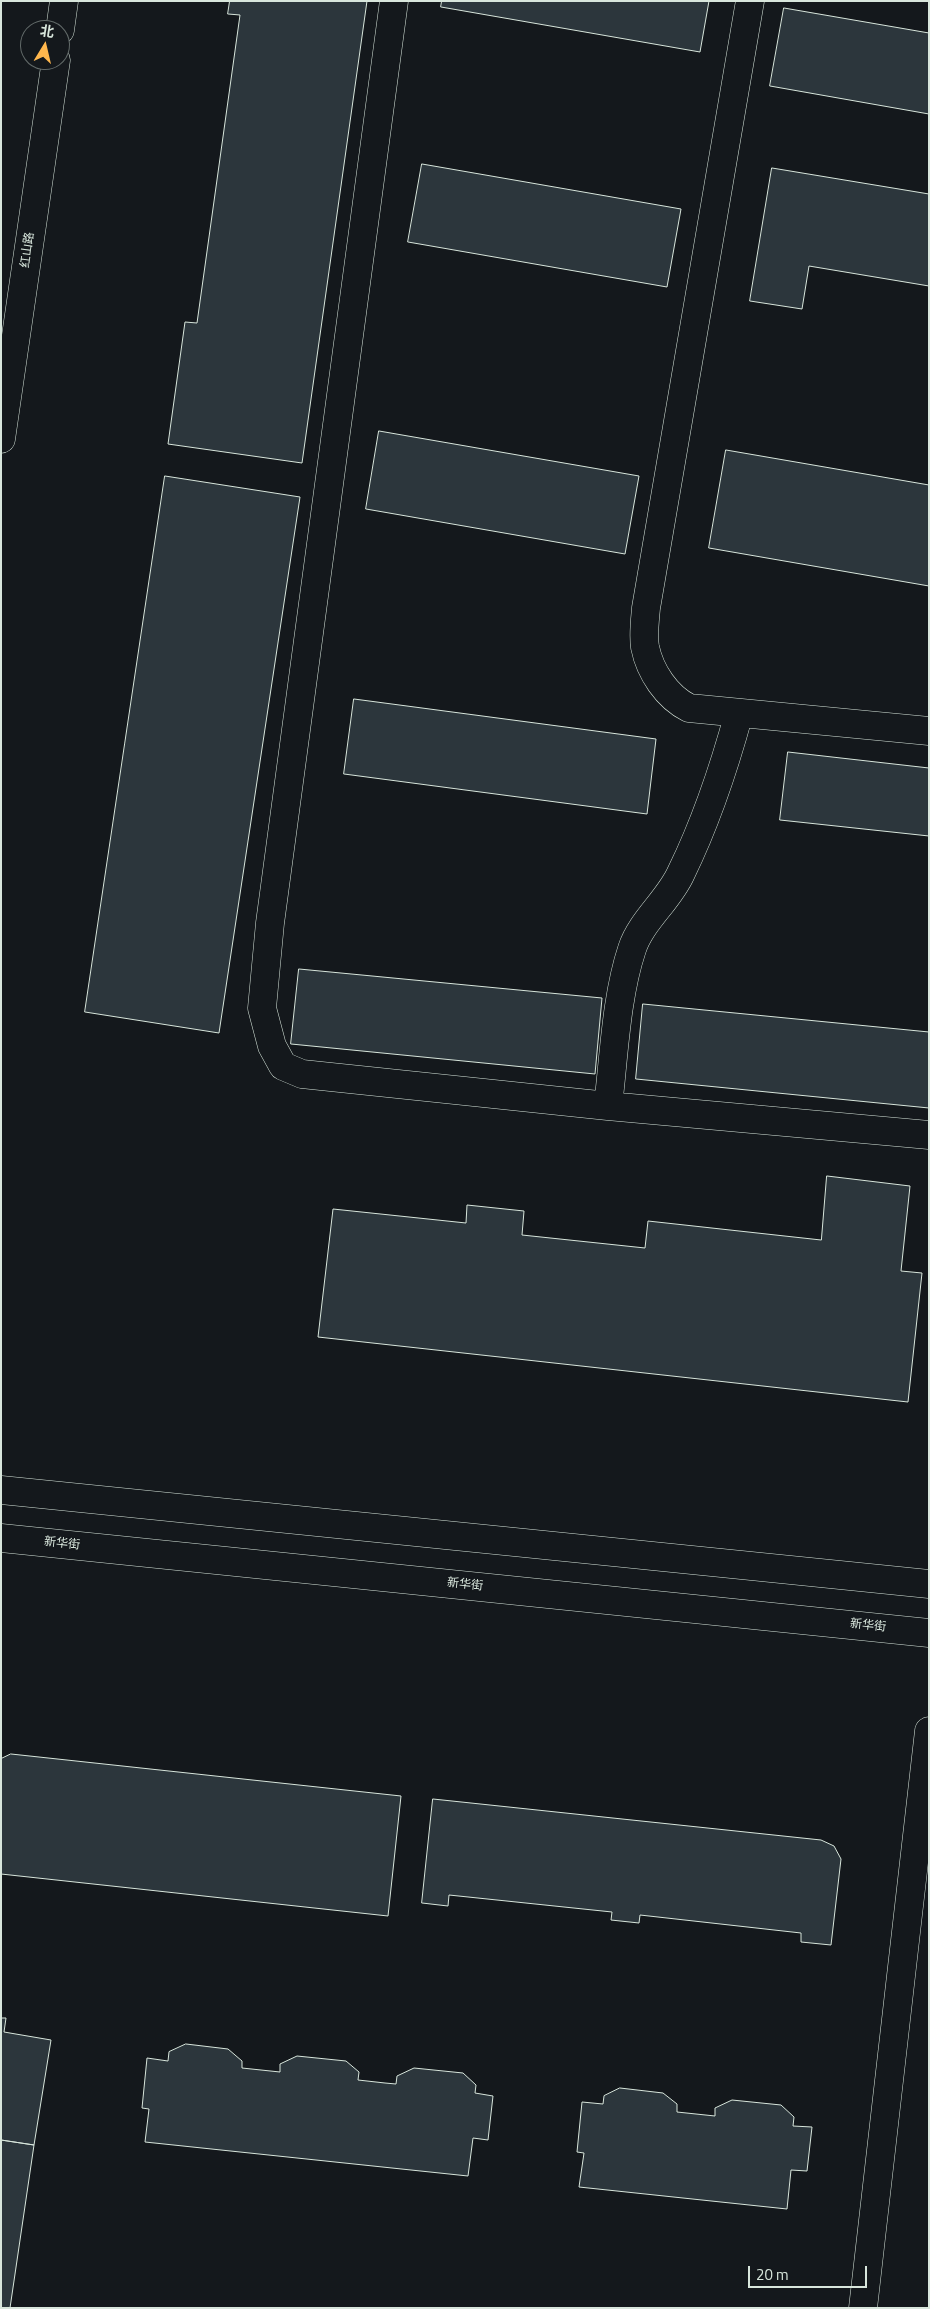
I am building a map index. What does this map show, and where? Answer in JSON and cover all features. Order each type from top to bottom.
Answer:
[{"type":"main road","points":[[61,20],[64,1]]},
{"type":"main road","points":[[394,1],[270,923],[262,1008],[272,1046],[283,1066],[302,1074],[608,1106],[929,1135]]},
{"type":"main road","points":[[750,1],[646,608],[645,646],[655,675],[676,702],[689,708],[929,731]]},
{"type":"main road","name":"红山路","points":[[1,439],[55,70]]},
{"type":"main road","points":[[608,1106],[623,985],[632,948],[680,875],[721,776],[739,713]]},
{"type":"main road","points":[[1,1490],[929,1584]]},
{"type":"main road","name":"新华街","points":[[1,1538],[929,1632]]},
{"type":"main road","points":[[863,2308],[929,1731]]},
{"type":"building","points":[[230,1],[367,1],[302,463],[168,444],[185,322],[197,323],[240,15],[228,14]]},
{"type":"building","points":[[442,1],[709,1],[700,52],[441,7]]},
{"type":"building","points":[[784,8],[929,33],[929,114],[770,86]]},
{"type":"building","points":[[422,164],[681,209],[667,287],[408,242]]},
{"type":"building","points":[[772,168],[929,194],[929,286],[809,266],[802,309],[750,301]]},
{"type":"building","points":[[379,431],[639,476],[625,554],[366,509]]},
{"type":"building","points":[[726,450],[929,485],[929,586],[709,548]]},
{"type":"building","points":[[165,476],[300,497],[219,1033],[85,1012]]},
{"type":"building","points":[[354,699],[656,739],[647,814],[344,774]]},
{"type":"building","points":[[788,752],[929,768],[929,836],[780,820]]},
{"type":"building","points":[[299,969],[602,998],[595,1074],[291,1044]]},
{"type":"building","points":[[643,1004],[929,1032],[929,1108],[636,1079]]},
{"type":"building","points":[[827,1176],[910,1186],[901,1271],[922,1273],[908,1402],[318,1337],[333,1209],[466,1223],[467,1205],[524,1211],[522,1235],[645,1248],[648,1221],[821,1240]]},
{"type":"building","points":[[11,1754],[401,1796],[388,1916],[1,1874],[1,1759]]},
{"type":"building","points":[[433,1799],[821,1840],[834,1846],[841,1859],[831,1945],[801,1942],[801,1933],[640,1915],[639,1923],[611,1920],[612,1912],[449,1895],[448,1906],[422,1903]]},
{"type":"building","points":[[1,2018],[6,2018],[4,2032],[51,2040],[34,2145],[1,2140]]},
{"type":"building","points":[[186,2044],[228,2049],[242,2061],[242,2068],[280,2072],[280,2064],[297,2056],[346,2061],[359,2072],[358,2080],[385,2083],[396,2084],[397,2076],[414,2068],[463,2073],[476,2085],[475,2093],[493,2096],[488,2140],[473,2138],[468,2176],[145,2142],[149,2109],[142,2108],[147,2058],[168,2061],[169,2052]]},
{"type":"building","points":[[620,2088],[663,2093],[677,2104],[677,2112],[715,2116],[715,2108],[732,2100],[781,2105],[794,2117],[793,2126],[812,2127],[807,2171],[791,2170],[787,2209],[579,2187],[584,2153],[577,2152],[582,2102],[603,2104],[604,2096]]},
{"type":"building","points":[[1,2140],[34,2145],[10,2308],[1,2308]]}]
